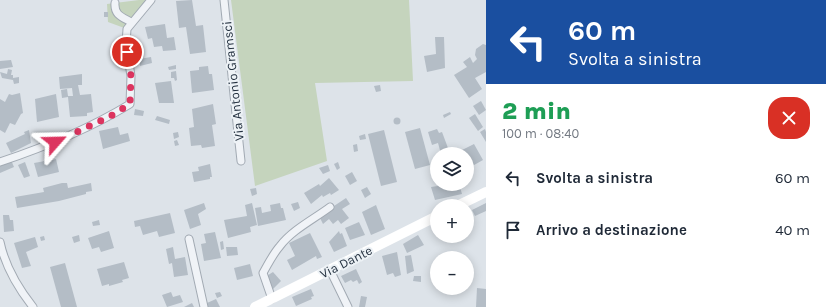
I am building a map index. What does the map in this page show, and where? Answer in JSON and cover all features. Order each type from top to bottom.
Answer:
[{"type":"street","points":[[0,162],[42,148],[109,117],[130,104],[131,76],[126,44],[127,29],[131,22],[151,0]]},
{"type":"street","name":"Via Antonio Gramsci","points":[[224,0],[241,161]]},
{"type":"street","points":[[115,3],[114,9],[117,15],[131,22]]},
{"type":"street","points":[[472,199],[486,192]]},
{"type":"street","points":[[272,299],[263,273],[280,245],[291,235],[330,207]]},
{"type":"street","name":"Via Dante","points":[[255,307],[430,220]]},
{"type":"street","points":[[189,239],[204,307]]},
{"type":"street","points":[[0,242],[12,275],[33,307]]},
{"type":"street","points":[[330,270],[348,307]]},
{"type":"green space","points":[[151,0],[127,29],[108,22],[107,4]]},
{"type":"green space","points":[[231,0],[409,0],[413,81],[315,83],[327,161],[255,186]]},
{"type":"building","points":[[192,0],[196,26],[203,25],[206,52],[190,54],[186,27],[179,28],[176,1]]},
{"type":"building","points":[[104,12],[108,12],[108,17],[104,17]]},
{"type":"building","points":[[165,24],[167,38],[174,37],[176,50],[163,51],[162,46],[154,47],[152,38],[148,39],[145,27]]},
{"type":"building","points":[[435,37],[444,37],[445,68],[427,72],[424,56],[436,54]]},
{"type":"building","points":[[483,44],[486,45],[486,72],[475,78],[482,89],[469,98],[454,75],[467,67],[463,62],[470,57],[473,63],[477,59],[475,55],[476,49]]},
{"type":"building","points":[[151,57],[152,63],[140,66],[139,59]]},
{"type":"building","points":[[11,60],[13,67],[0,69],[0,61]]},
{"type":"building","points":[[176,65],[176,69],[169,70],[168,67]]},
{"type":"building","points":[[208,66],[209,74],[212,74],[214,90],[192,93],[190,71],[199,70],[199,67]]},
{"type":"building","points":[[8,69],[12,70],[11,75],[13,75],[13,78],[19,77],[19,83],[14,84],[13,80],[2,78],[0,72],[7,74]]},
{"type":"building","points":[[176,71],[177,80],[175,81],[174,78],[171,78],[171,72]]},
{"type":"building","points":[[82,74],[82,85],[78,85],[80,95],[91,94],[93,112],[87,113],[87,116],[70,117],[68,97],[62,98],[61,90],[67,89],[68,96],[73,96],[72,88],[60,89],[59,77]]},
{"type":"building","points":[[171,81],[174,103],[159,103],[155,83]]},
{"type":"building","points":[[380,85],[381,91],[376,92],[374,86]]},
{"type":"building","points":[[20,93],[23,113],[15,125],[10,123],[5,133],[0,130],[0,99],[5,102],[9,94],[12,95]]},
{"type":"building","points":[[56,94],[59,117],[37,122],[35,99]]},
{"type":"building","points":[[481,101],[486,110],[479,115],[473,106]]},
{"type":"building","points":[[213,104],[216,124],[212,125],[215,146],[202,148],[201,145],[191,146],[189,128],[194,127],[192,109]]},
{"type":"building","points":[[135,109],[144,111],[143,116],[134,115]]},
{"type":"building","points":[[450,112],[451,114],[444,118],[443,115]]},
{"type":"building","points":[[475,114],[483,127],[478,131],[469,118]]},
{"type":"building","points":[[157,116],[170,120],[169,124],[155,120]]},
{"type":"building","points":[[397,117],[400,118],[400,124],[397,125],[394,124],[393,121],[394,118]]},
{"type":"building","points":[[118,127],[120,135],[128,133],[130,141],[103,149],[99,131]]},
{"type":"building","points":[[420,128],[430,165],[415,169],[405,132]]},
{"type":"building","points":[[437,129],[439,133],[442,132],[448,147],[439,147],[438,143],[432,145],[428,132]]},
{"type":"building","points":[[485,129],[486,132],[486,142],[480,132]]},
{"type":"building","points":[[29,130],[31,143],[11,153],[6,143],[25,134],[24,132]]},
{"type":"building","points":[[384,130],[397,182],[381,186],[368,134]]},
{"type":"building","points":[[178,132],[179,137],[174,139],[173,133]]},
{"type":"building","points":[[365,134],[366,139],[360,140],[359,136]]},
{"type":"building","points":[[177,140],[179,145],[175,146],[174,141]]},
{"type":"building","points":[[357,144],[358,151],[354,152],[353,145]]},
{"type":"building","points":[[474,144],[483,160],[474,165],[474,147],[468,147]]},
{"type":"building","points":[[56,159],[59,172],[38,177],[34,163]]},
{"type":"building","points":[[11,160],[14,167],[0,173],[0,164]]},
{"type":"building","points":[[25,162],[30,176],[24,178],[18,165]]},
{"type":"building","points":[[338,162],[340,168],[337,170],[334,164]]},
{"type":"building","points":[[210,164],[212,177],[210,177],[210,179],[194,182],[192,172],[199,171],[198,167]]},
{"type":"building","points":[[328,165],[330,171],[323,174],[319,168]]},
{"type":"building","points":[[352,172],[357,181],[350,185],[345,176]]},
{"type":"building","points":[[329,178],[339,190],[331,195],[330,193],[323,197],[322,195],[311,204],[304,193],[319,184],[320,186]]},
{"type":"building","points":[[67,183],[68,188],[91,183],[92,191],[59,201],[17,208],[15,197],[44,192],[43,188]]},
{"type":"building","points":[[367,187],[371,194],[365,198],[361,190]]},
{"type":"building","points":[[256,188],[257,194],[252,196],[250,189]]},
{"type":"building","points":[[432,191],[461,191],[462,194],[440,199],[435,199]]},
{"type":"building","points":[[346,198],[350,204],[342,209],[349,218],[341,224],[338,220],[333,224],[329,219],[323,224],[319,216]]},
{"type":"building","points":[[298,202],[300,208],[294,211],[291,204]]},
{"type":"building","points":[[204,203],[206,209],[198,214],[201,225],[190,229],[184,210]]},
{"type":"building","points":[[252,203],[257,225],[250,227],[251,232],[228,238],[224,220],[247,216],[245,205]]},
{"type":"building","points":[[280,203],[286,220],[258,226],[255,208],[261,207],[262,213],[271,211],[270,205]]},
{"type":"building","points":[[486,203],[486,211],[475,216],[474,209]]},
{"type":"building","points":[[376,205],[385,229],[371,235],[362,212]]},
{"type":"building","points":[[170,213],[175,233],[159,237],[157,231],[143,235],[140,226],[135,227],[134,221]]},
{"type":"building","points":[[3,215],[9,215],[10,220],[13,220],[14,231],[4,232]]},
{"type":"building","points":[[99,220],[100,225],[93,226],[92,222]]},
{"type":"building","points":[[359,222],[365,235],[350,240],[345,228]]},
{"type":"building","points":[[109,231],[114,248],[101,252],[99,247],[92,249],[88,238]]},
{"type":"building","points":[[339,231],[340,234],[342,233],[347,246],[334,252],[329,242]]},
{"type":"building","points":[[215,232],[221,258],[204,261],[201,244],[206,243],[204,234]]},
{"type":"building","points":[[310,233],[322,257],[317,259],[316,256],[292,270],[287,260],[295,256],[289,243]]},
{"type":"building","points":[[79,235],[80,241],[74,243],[72,237]]},
{"type":"building","points":[[418,235],[424,245],[407,253],[403,244]]},
{"type":"building","points":[[44,236],[45,240],[41,241],[40,237]]},
{"type":"building","points":[[35,237],[38,247],[26,252],[31,266],[22,268],[14,243]]},
{"type":"building","points":[[223,241],[224,249],[221,250],[220,242]]},
{"type":"building","points":[[173,247],[175,259],[185,257],[188,275],[174,277],[172,263],[169,264],[166,249]]},
{"type":"building","points":[[226,247],[237,247],[238,255],[227,256]]},
{"type":"building","points":[[397,252],[401,275],[395,277],[393,273],[387,275],[382,256]]},
{"type":"building","points":[[411,255],[414,271],[407,274],[405,256]]},
{"type":"building","points":[[124,262],[129,278],[122,280],[123,282],[109,286],[109,284],[102,286],[97,269]]},
{"type":"building","points":[[65,263],[77,307],[61,307],[50,267]]},
{"type":"building","points":[[250,264],[253,276],[237,280],[234,268]]},
{"type":"building","points":[[356,269],[362,282],[359,284],[357,280],[353,282],[351,280],[345,283],[341,276]]},
{"type":"building","points":[[273,272],[281,281],[273,289],[265,277]]},
{"type":"building","points":[[414,276],[421,276],[421,282],[413,281]]},
{"type":"building","points":[[477,288],[486,289],[486,307],[476,307]]},
{"type":"building","points":[[311,289],[314,296],[311,297],[312,299],[296,306],[292,297]]},
{"type":"building","points":[[171,292],[173,297],[180,295],[183,302],[167,307],[162,295]]},
{"type":"building","points":[[220,292],[222,296],[217,298],[215,293]]},
{"type":"building","points":[[361,296],[367,297],[365,307],[359,307]]},
{"type":"building","points":[[216,299],[220,307],[204,307],[208,305],[207,303]]},
{"type":"building","points":[[192,303],[194,307],[184,307]]},
{"type":"route","points":[[55,142],[109,117],[130,104],[131,76],[127,52]]}]
